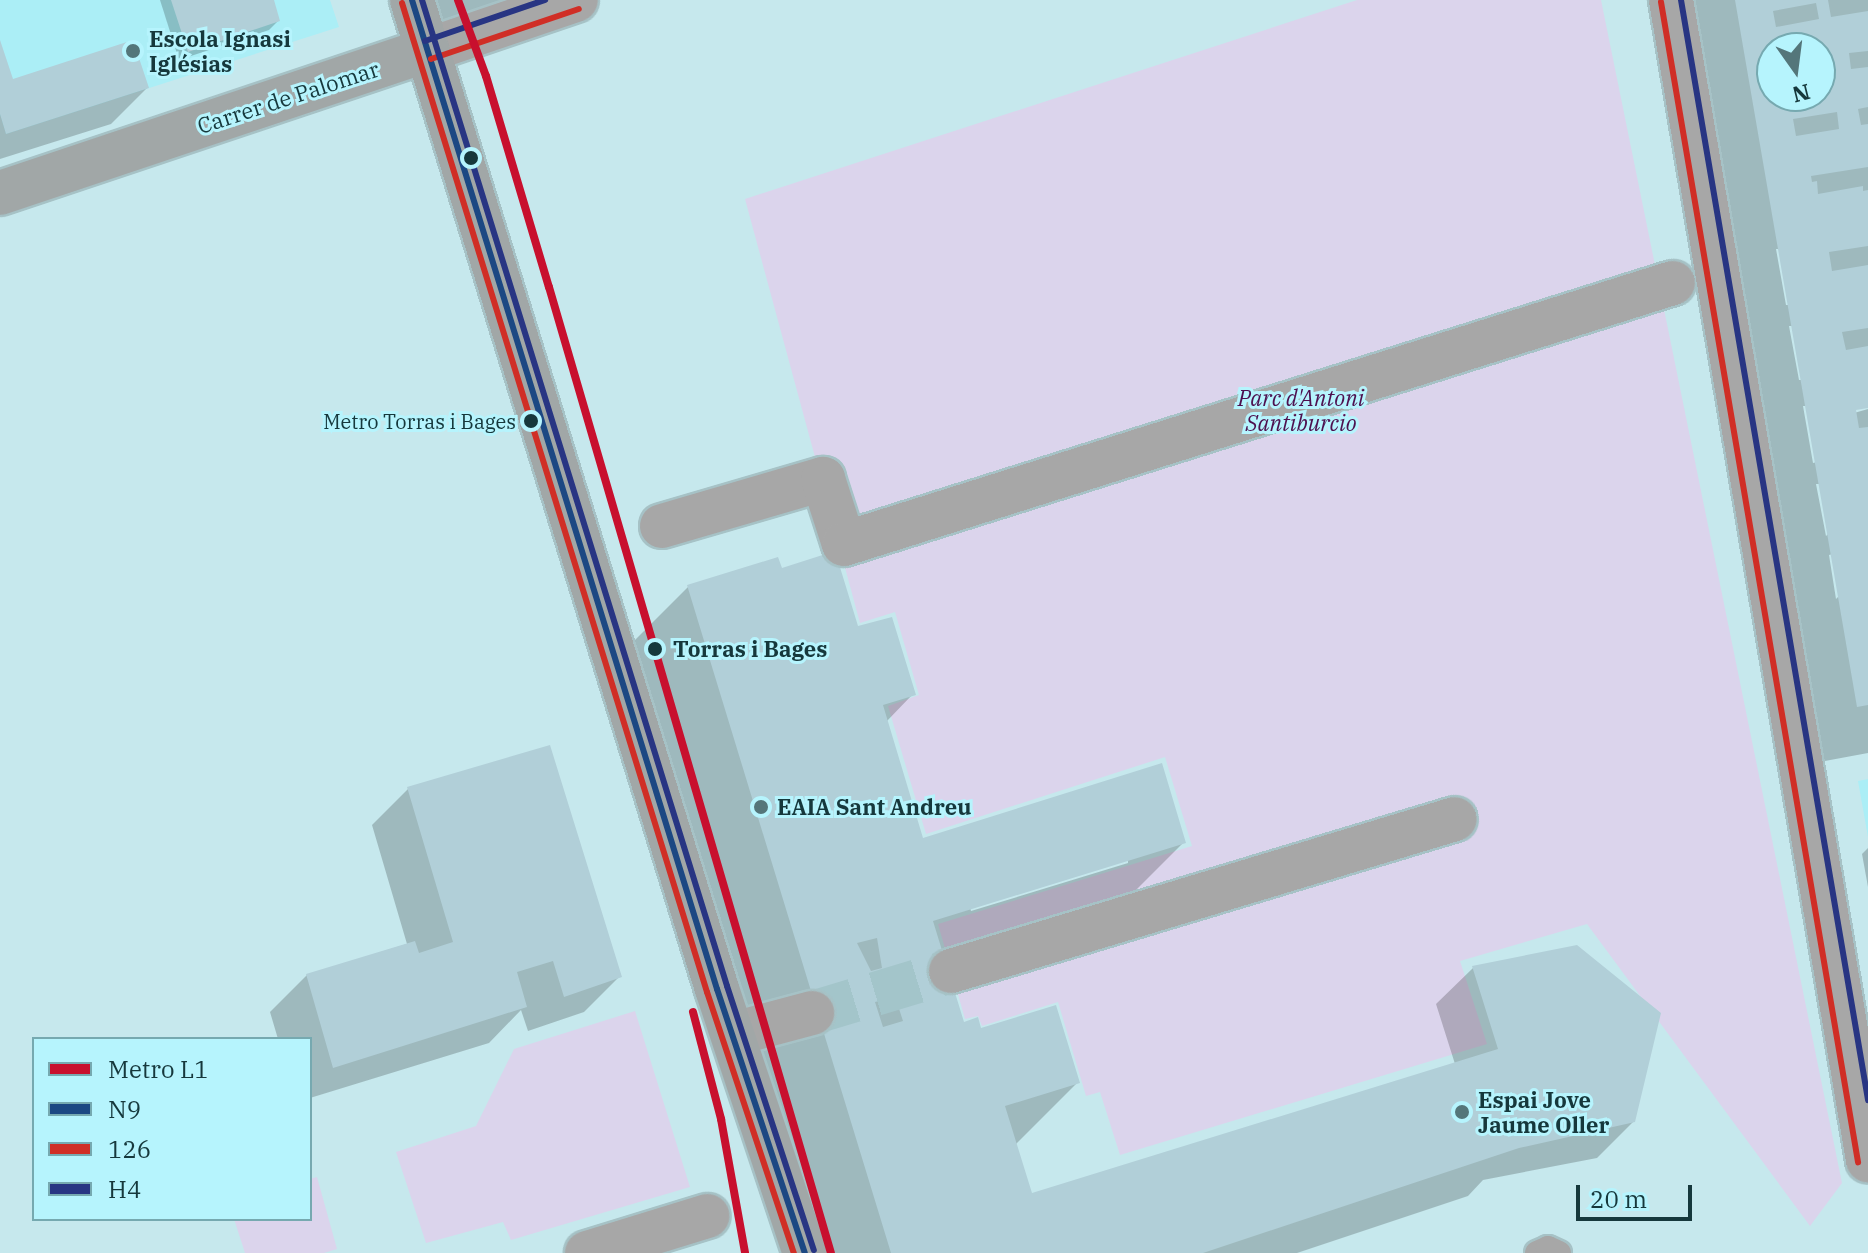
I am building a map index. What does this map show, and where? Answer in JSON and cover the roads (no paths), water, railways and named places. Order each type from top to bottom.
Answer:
[{"type":"street","points":[[412,0],[733,1034],[805,1253]]},
{"type":"street","name":"Carrer de Palomar","points":[[0,193],[576,0]]},
{"type":"street","points":[[1671,0],[1868,1160]]},
{"type":"street","points":[[662,526],[823,479],[844,544],[1673,283]]},
{"type":"street","points":[[951,971],[1455,819]]},
{"type":"street","points":[[733,1034],[812,1013]]},
{"type":"street","points":[[587,1253],[707,1216]]},
{"type":"lane","points":[[1537,1253],[1548,1248],[1559,1253]]},
{"type":"tunnel","points":[[812,1013],[951,971]]},
{"type":"metro line","name":"L1","points":[[458,0],[486,76],[549,287],[831,1253]]},
{"type":"metro line","name":"L1","points":[[693,1012],[721,1119],[745,1253]]},
{"type":"place","name":"Escola Ignasi Iglésias","points":[[133,51]]},
{"type":"place","name":"Metro Torras i Bages","points":[[531,421]]},
{"type":"place","name":"Torras i Bages","points":[[655,649]]},
{"type":"place","name":"EAIA Sant Andreu","points":[[761,807]]},
{"type":"place","name":"Espai Jove Jaume Oller","points":[[1462,1112]]},
{"type":"park label","name":"Parc d'Antoni Santiburcio","points":[[1301,410]]}]
